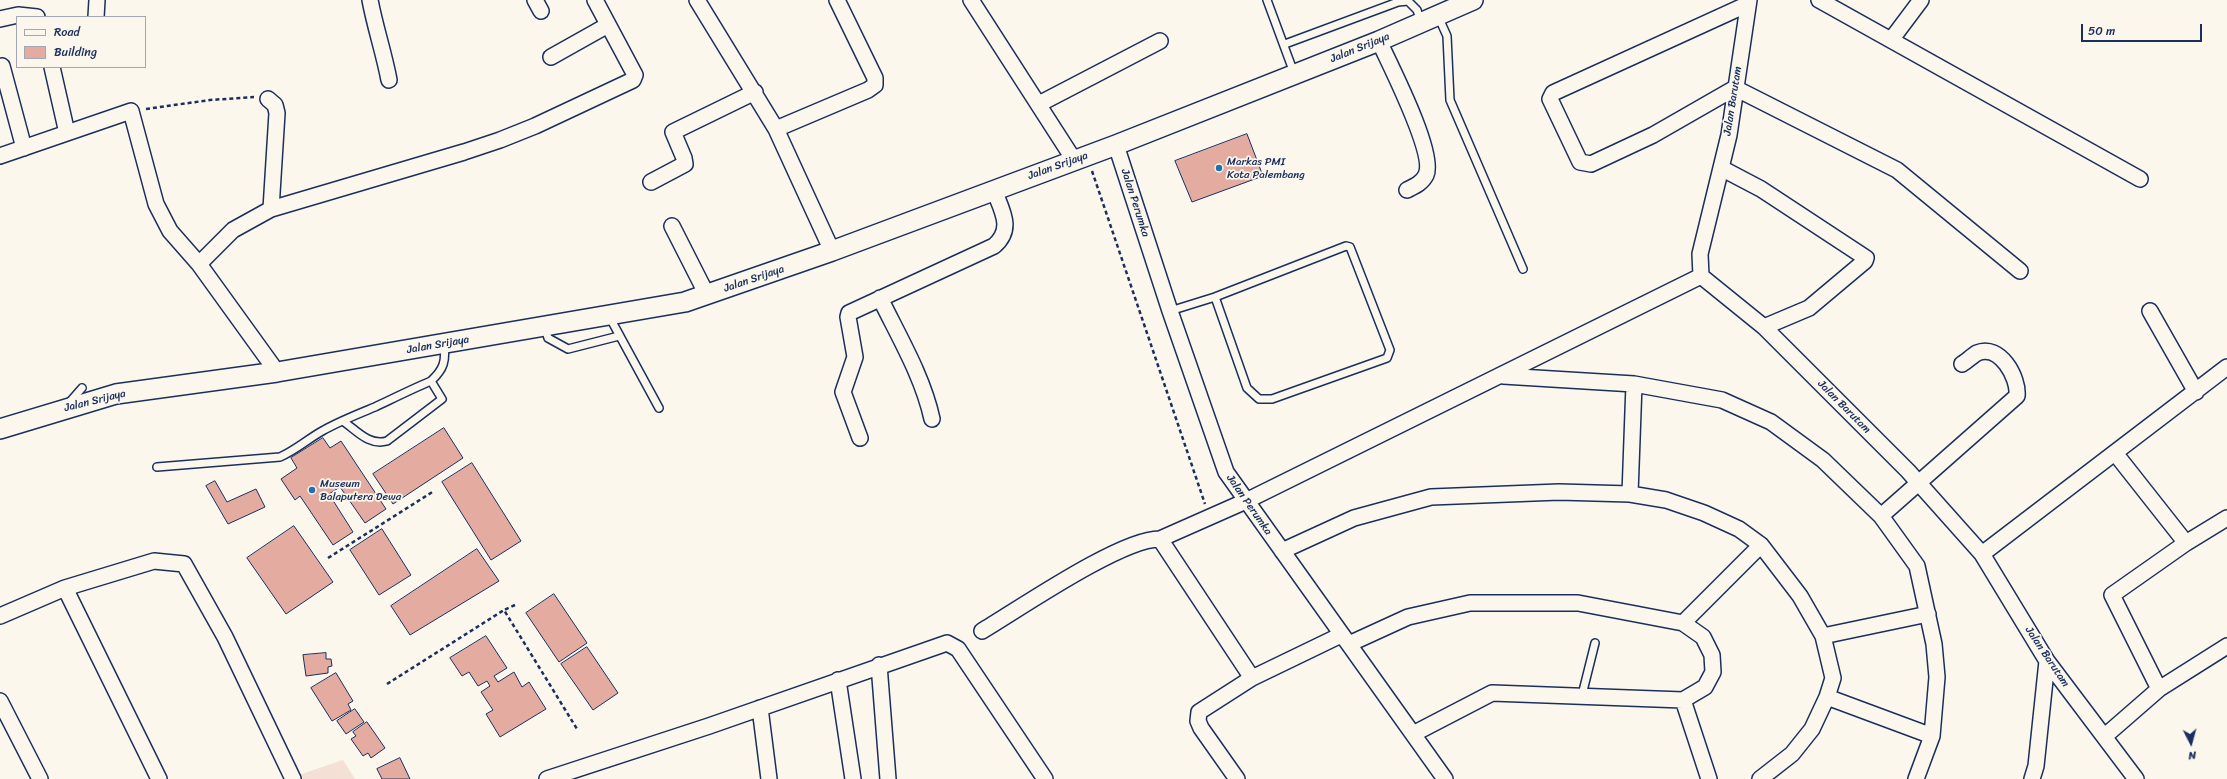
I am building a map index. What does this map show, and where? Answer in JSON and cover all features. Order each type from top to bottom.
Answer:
[{"type":"street","points":[[96,16],[97,0]]},
{"type":"street","points":[[370,0],[375,24],[383,48],[389,80]]},
{"type":"street","points":[[199,264],[234,230],[271,209],[500,140],[535,126],[633,80],[635,75],[595,0]]},
{"type":"street","points":[[697,0],[755,92],[776,129],[832,251]]},
{"type":"street","points":[[776,129],[868,90],[875,84],[875,78],[837,0]]},
{"type":"street","points":[[971,0],[1039,104],[1080,158]]},
{"type":"street","name":"Jalan Srijaya","points":[[0,429],[64,408],[116,394],[277,372],[685,302],[832,251],[1116,145],[1379,41],[1473,0]]},
{"type":"street","points":[[1819,0],[2140,178]]},
{"type":"street","points":[[1891,40],[1921,0]]},
{"type":"street","points":[[1748,2],[1553,93],[1550,99],[1580,162],[1591,164],[1652,135],[1735,88],[1897,170],[2020,271]]},
{"type":"street","name":"Jalan Barutam","points":[[1748,2],[1729,135],[1700,254],[1701,276],[1764,327],[1919,484],[1982,554],[2047,661],[2136,779]]},
{"type":"street","points":[[0,19],[18,15],[28,16]]},
{"type":"street","points":[[551,57],[608,26]]},
{"type":"street","points":[[1039,104],[1160,41]]},
{"type":"street","points":[[1379,41],[1421,135],[1426,152],[1427,174],[1421,183],[1407,190]]},
{"type":"street","points":[[2,66],[24,148]]},
{"type":"street","points":[[52,68],[67,133]]},
{"type":"street","points":[[651,182],[684,164],[684,158],[673,132],[755,92]]},
{"type":"street","points":[[268,99],[275,105],[277,113],[271,209]]},
{"type":"street","points":[[0,156],[131,111],[156,204],[170,231],[199,264],[277,372]]},
{"type":"street","name":"Jalan Perumka","points":[[1116,145],[1170,311],[1226,472],[1445,779]]},
{"type":"street","points":[[1721,168],[1761,188],[1866,258],[1865,261],[1809,308],[1764,327]]},
{"type":"street","points":[[860,438],[843,392],[855,357],[848,315],[858,307],[994,246],[1002,240],[1006,230],[1005,221],[994,190]]},
{"type":"street","points":[[672,226],[707,295]]},
{"type":"street","points":[[982,631],[1080,572],[1132,544],[1151,538],[1160,539],[1246,500],[1501,376],[1701,276]]},
{"type":"street","points":[[880,298],[924,392],[932,419]]},
{"type":"street","points":[[2150,311],[2196,392]]},
{"type":"street","points":[[1881,516],[2017,396],[2016,380],[2009,366],[1998,355],[1990,352],[1978,353],[1962,364]]},
{"type":"street","points":[[1982,554],[2227,367]]},
{"type":"street","points":[[1501,376],[1634,384],[1722,400],[1771,422],[1823,460],[1881,516],[1917,566],[1934,644],[1937,677],[1932,736],[1916,779]]},
{"type":"street","points":[[1630,494],[1634,384]]},
{"type":"street","points":[[2115,453],[2186,543]]},
{"type":"street","points":[[1282,551],[1354,518],[1431,498],[1559,492],[1630,494],[1666,500],[1704,513],[1738,529],[1761,545],[1800,596],[1823,636],[1833,678],[1827,697],[1812,729],[1792,754],[1760,779]]},
{"type":"street","points":[[2159,689],[2112,595],[2186,543],[2227,518]]},
{"type":"street","points":[[1160,539],[1252,678]]},
{"type":"street","points":[[1683,623],[1761,545]]},
{"type":"street","points":[[0,616],[65,588],[154,561],[184,564],[225,637],[293,779]]},
{"type":"street","points":[[65,588],[159,779]]},
{"type":"street","points":[[1237,779],[1201,728],[1198,721],[1199,712],[1252,678],[1345,639],[1408,617],[1470,603],[1578,603],[1683,623],[1704,637],[1712,655],[1713,672],[1705,687],[1683,700],[1582,695],[1492,693],[1413,734]]},
{"type":"street","points":[[1823,636],[1928,614]]},
{"type":"street","points":[[547,779],[760,708],[947,643],[958,649],[1045,779]]},
{"type":"street","points":[[2105,736],[2159,689],[2227,646]]},
{"type":"street","points":[[2032,779],[2036,766],[2047,661]]},
{"type":"street","points":[[879,666],[888,779]]},
{"type":"street","points":[[838,680],[853,779]]},
{"type":"street","points":[[1827,697],[1932,736]]},
{"type":"street","points":[[1683,700],[1709,779]]},
{"type":"street","points":[[0,701],[40,779]]},
{"type":"street","points":[[760,708],[769,779]]},
{"type":"lane","points":[[1267,0],[1285,44],[1294,75]]},
{"type":"lane","points":[[1285,44],[1398,2],[1408,1],[1417,10],[1430,19],[1447,36],[1450,100],[1523,269]]},
{"type":"lane","points":[[1170,311],[1214,296],[1341,247],[1350,247],[1390,350],[1390,354],[1387,358],[1272,399],[1258,399],[1247,388],[1214,296]]},
{"type":"lane","points":[[609,316],[659,408]]},
{"type":"lane","points":[[544,327],[548,338],[568,349],[619,336]]},
{"type":"lane","points":[[157,467],[280,457],[296,450],[323,430],[431,381],[440,372],[445,362],[444,344]]},
{"type":"lane","points":[[343,421],[370,441],[375,443],[387,441],[441,401],[442,397],[431,381]]},
{"type":"lane","points":[[64,408],[82,388]]},
{"type":"lane","points":[[1582,695],[1595,643]]},
{"type":"path","points":[[131,111],[210,100],[268,99]]},
{"type":"path","points":[[1080,158],[1209,517]]},
{"type":"path","points":[[328,558],[434,491]]},
{"type":"path","points":[[388,684],[504,610],[515,605]]},
{"type":"path","points":[[504,610],[577,729]]},
{"type":"shaded area","points":[[343,760],[355,779],[287,779]]},
{"type":"building","name":"Markas PMI Kota Palembang","points":[[1247,134],[1263,176],[1192,202],[1175,161]]},
{"type":"building","name":"Museum Balaputera Dewa","points":[[444,428],[463,458],[393,504],[373,474]]},
{"type":"building","name":"Museum Balaputera Dewa","points":[[323,438],[330,448],[341,441],[386,509],[365,523],[340,487],[329,494],[353,532],[333,545],[300,496],[295,500],[281,479],[297,468],[291,458]]},
{"type":"building","points":[[472,463],[521,541],[491,560],[442,482]]},
{"type":"building","points":[[215,481],[227,502],[256,489],[265,507],[228,524],[206,486]]},
{"type":"building","points":[[294,526],[333,582],[286,614],[247,558]]},
{"type":"building","name":"Museum Balaputera Dewa","points":[[382,529],[411,575],[379,595],[350,550]]},
{"type":"building","points":[[477,549],[499,581],[410,635],[391,606]]},
{"type":"building","points":[[554,594],[587,643],[559,662],[526,613]]},
{"type":"building","points":[[486,636],[507,668],[494,676],[498,682],[514,672],[522,687],[529,682],[546,709],[500,737],[486,714],[493,710],[481,692],[490,686],[487,681],[478,686],[469,672],[462,676],[450,658]]},
{"type":"building","points":[[587,647],[618,693],[593,710],[561,664]]},
{"type":"building","points":[[326,653],[326,659],[331,659],[332,666],[328,667],[328,673],[306,676],[303,655]]},
{"type":"building","points":[[336,673],[353,701],[348,704],[351,710],[332,721],[311,688]]},
{"type":"building","points":[[355,709],[364,722],[346,734],[337,721]]},
{"type":"building","points":[[367,722],[385,748],[371,758],[368,753],[363,756],[351,739],[356,736],[353,732]]},
{"type":"building","points":[[400,758],[410,779],[382,779],[377,769]]},
{"type":"place","name":"Markas PMI Kota Palembang","points":[[1219,168]]},
{"type":"place","name":"Museum Balaputera Dewa","points":[[312,490]]}]
